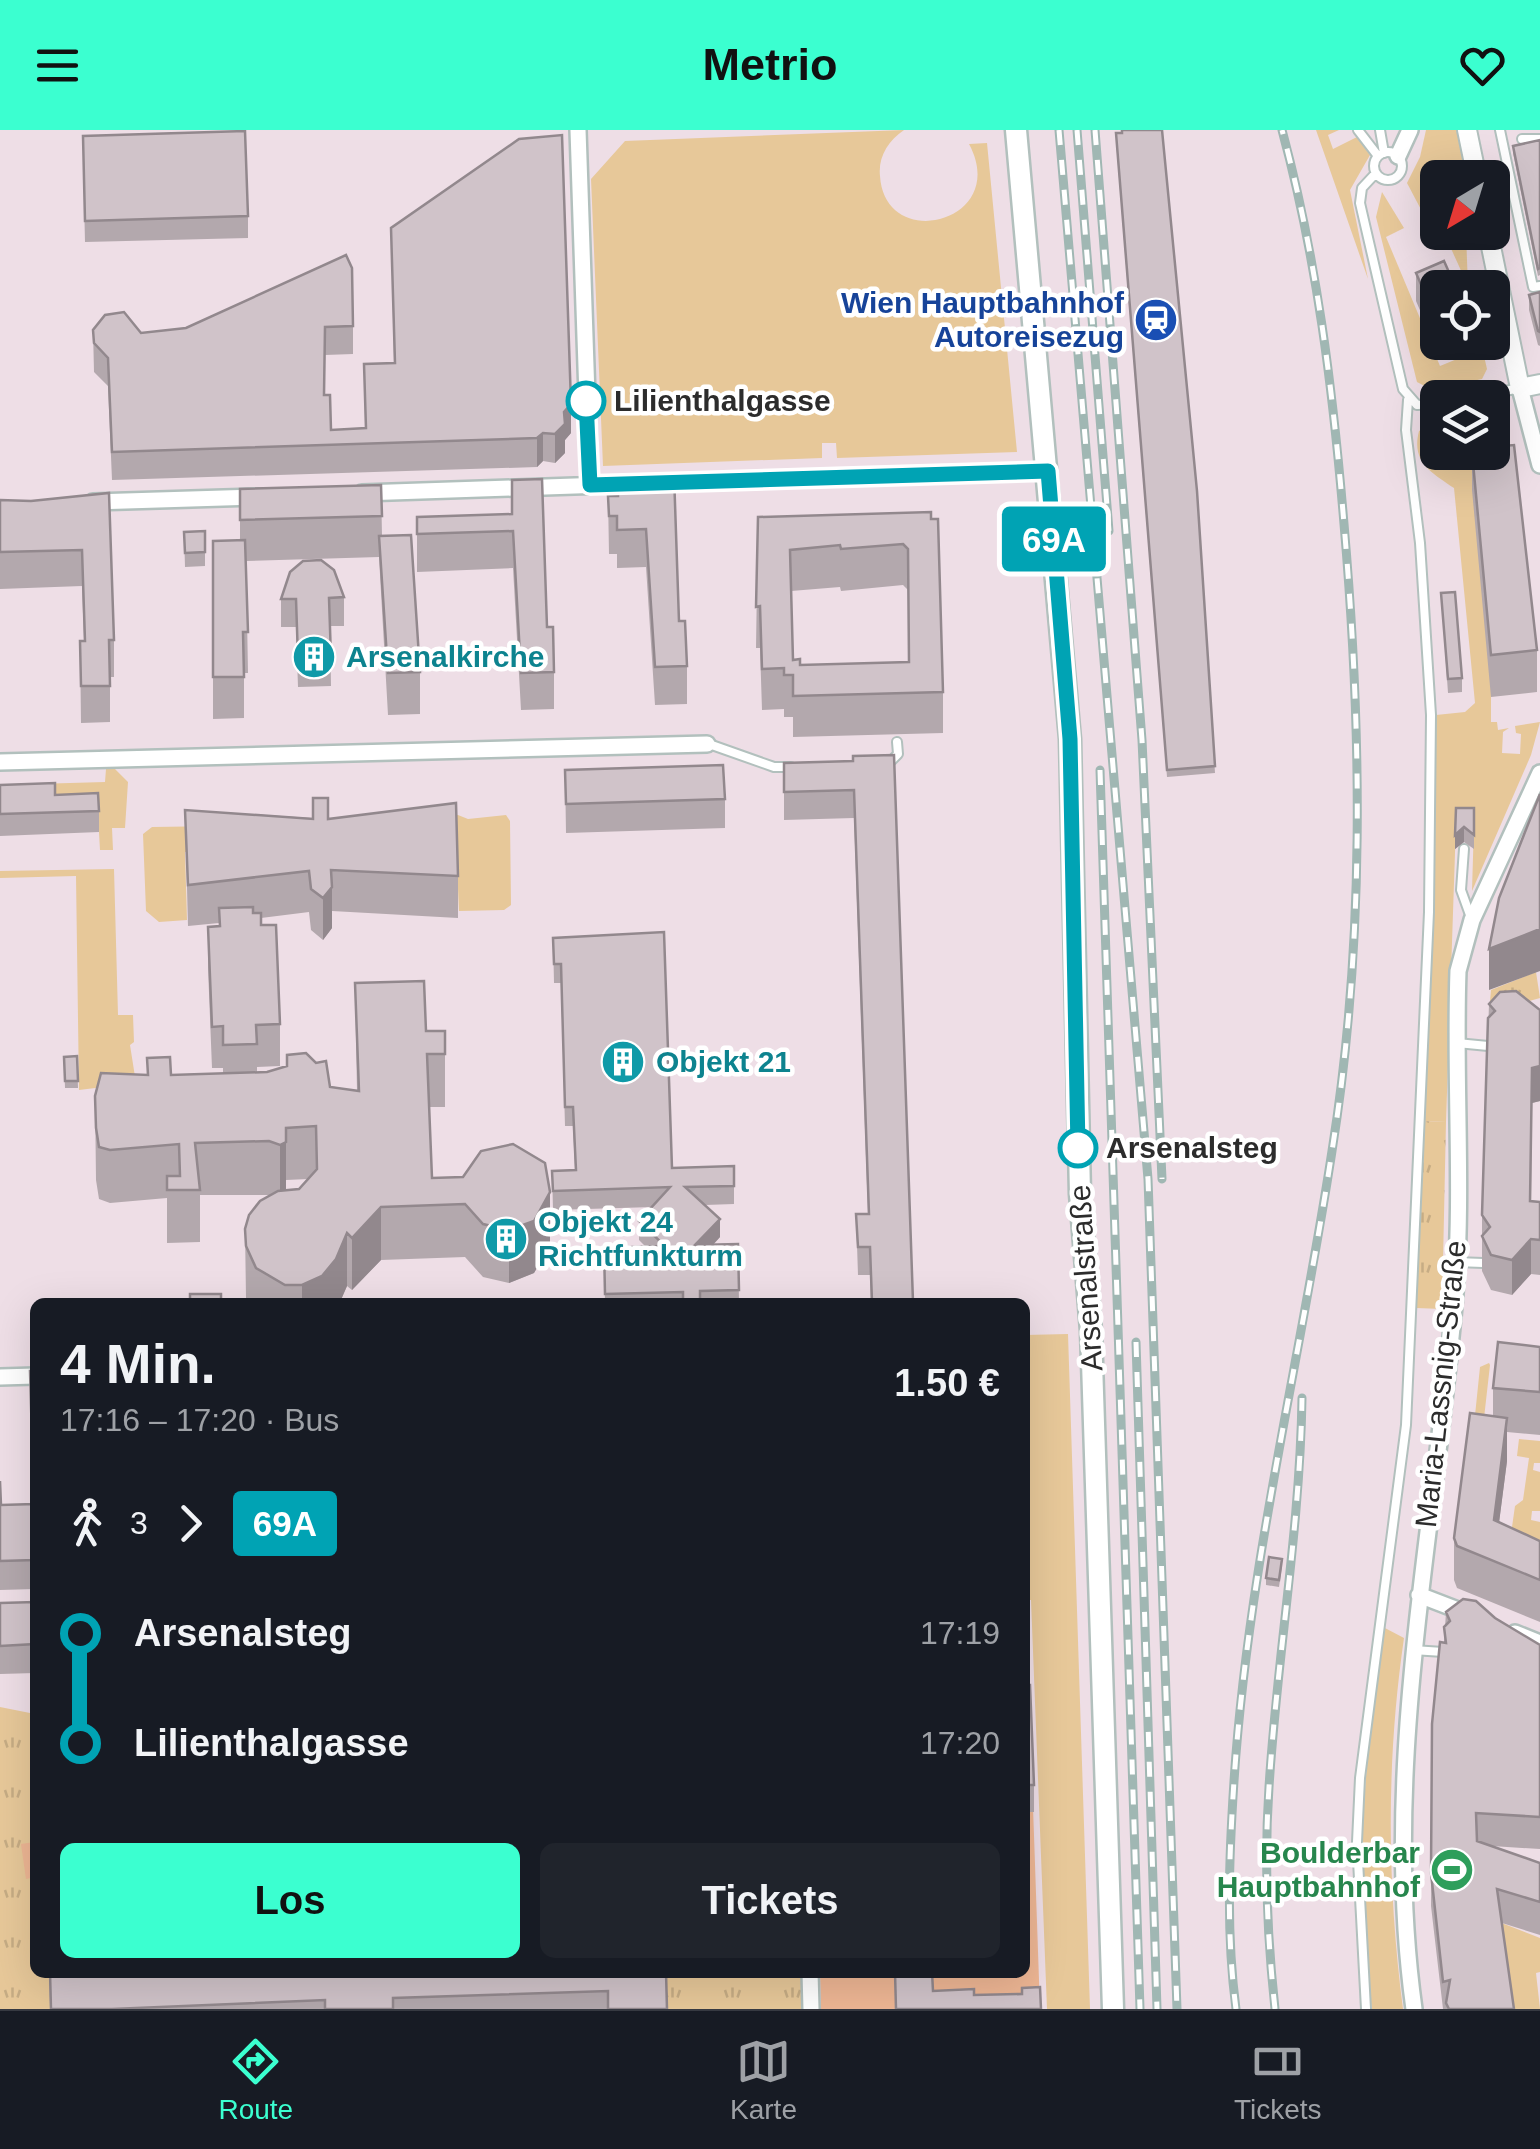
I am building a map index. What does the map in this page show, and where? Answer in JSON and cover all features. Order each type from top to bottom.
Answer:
[{"type":"main road","name":"Arsenalstraße","points":[[1016,130],[1070,739],[1080,1194],[1091,1331],[1113,2009]]},
{"type":"street","points":[[578,130],[590,485]]},
{"type":"street","points":[[1387,155],[1410,130]]},
{"type":"street","points":[[1467,130],[1473,160]]},
{"type":"street","points":[[1492,250],[1540,465]]},
{"type":"street","points":[[1520,388],[1540,384]]},
{"type":"street","points":[[345,494],[1048,471]]},
{"type":"street","points":[[73,502],[272,496]]},
{"type":"street","points":[[0,762],[707,744]]},
{"type":"street","name":"Maria-Lassnig-Straße","points":[[1414,2009],[1402,1841],[1419,1595],[1456,1262],[1458,971],[1472,920],[1540,773]]},
{"type":"street","points":[[0,1377],[30,1376]]},
{"type":"street","points":[[1419,1595],[1540,1643]]},
{"type":"street","points":[[810,1978],[811,2009]]},
{"type":"lane","points":[[1358,130],[1402,166],[1398,176],[1385,179],[1376,173]]},
{"type":"lane","points":[[1366,2009],[1357,1842],[1360,1778],[1406,1425],[1428,912],[1430,715],[1420,543],[1406,430],[1408,400],[1360,202],[1362,188],[1387,155],[1380,130]]},
{"type":"lane","points":[[1500,130],[1533,288],[1540,286]]},
{"type":"lane","points":[[1522,140],[1540,140]]},
{"type":"lane","points":[[1510,390],[1520,388]]},
{"type":"lane","points":[[1408,400],[1420,405]]},
{"type":"lane","points":[[869,765],[888,764],[898,754],[897,742]]},
{"type":"lane","points":[[707,744],[774,767],[812,766]]},
{"type":"lane","points":[[1464,849],[1461,890],[1472,920]]},
{"type":"lane","points":[[1456,1042],[1488,1046]]},
{"type":"lane","points":[[1456,1262],[1484,1264]]},
{"type":"lane","points":[[1414,1650],[1443,1652]]},
{"type":"green space","points":[[904,130],[885,150],[880,176],[887,200],[902,215],[921,221],[942,219],[961,209],[974,193],[977,171],[969,144],[987,143],[1017,452],[837,458],[836,443],[822,443],[822,458],[603,466],[591,179],[625,141]]},
{"type":"green space","points":[[1316,130],[1339,130],[1328,135],[1333,149],[1357,137],[1370,155],[1350,190],[1368,279]]},
{"type":"green space","points":[[1426,130],[1461,130],[1462,160],[1420,160],[1420,208],[1407,183],[1420,157]]},
{"type":"green space","points":[[1382,192],[1404,228],[1386,237],[1420,318],[1420,360],[1437,360],[1440,366],[1455,360],[1485,360],[1487,369],[1482,379],[1417,382],[1376,217]]},
{"type":"green space","points":[[1452,250],[1467,250],[1467,270],[1461,270]]},
{"type":"green space","points":[[1430,470],[1509,470],[1509,554],[1491,697],[1491,722],[1497,722],[1498,730],[1509,728],[1503,732],[1502,753],[1520,754],[1521,734],[1516,733],[1515,726],[1540,722],[1531,755],[1472,891],[1474,823],[1456,823],[1446,1122],[1424,1121],[1436,715],[1465,712],[1475,703],[1454,488]]},
{"type":"green space","points":[[106,769],[115,769],[128,782],[125,828],[112,828],[113,850],[100,850],[98,815],[55,816],[0,785],[105,782]]},
{"type":"green space","points":[[458,815],[468,819],[506,815],[510,821],[511,905],[504,910],[459,911],[456,844],[185,852],[187,920],[159,922],[146,911],[143,834],[152,827],[346,824]]},
{"type":"green space","points":[[114,869],[118,1015],[133,1015],[134,1042],[130,1045],[136,1083],[79,1090],[76,876],[0,878],[0,871]]},
{"type":"green space","points":[[1536,972],[1540,998],[1489,1012],[1491,990]]},
{"type":"green space","points":[[1424,1121],[1446,1122],[1442,1309],[1416,1308]]},
{"type":"green space","points":[[1068,1334],[1090,2009],[1047,2009],[1030,1600],[1030,1335]]},
{"type":"green space","points":[[1489,1363],[1483,1427],[1474,1425],[1480,1367]]},
{"type":"green space","points":[[1519,1439],[1540,1441],[1540,1463],[1534,1463],[1533,1470],[1540,1472],[1540,1511],[1532,1511],[1531,1520],[1540,1522],[1540,1559],[1509,1548],[1515,1506],[1523,1500],[1529,1458],[1517,1456]]},
{"type":"green space","points":[[1383,1627],[1404,1638],[1394,1731],[1391,1824],[1403,2009],[1372,2009],[1362,1913],[1363,1818]]},
{"type":"green space","points":[[0,1707],[30,1713],[30,1978],[801,1978],[803,2009],[0,2009]]},
{"type":"green space","points":[[1499,1922],[1540,1938],[1540,1972],[1536,1973],[1540,2009],[1508,2009]]},
{"type":"shaded area","points":[[1030,1720],[1040,2009],[821,2009],[820,1978],[1030,1978]]},
{"type":"shaded area","points":[[30,1843],[30,1878],[26,1879],[21,1844]]},
{"type":"building","points":[[1162,130],[1197,491],[1215,766],[1167,770],[1116,133]]},
{"type":"building","points":[[245,131],[248,216],[85,221],[83,136]]},
{"type":"building","points":[[562,135],[571,404],[564,412],[565,424],[555,434],[543,433],[537,438],[112,452],[108,358],[94,343],[93,330],[105,315],[124,312],[141,333],[186,328],[346,255],[352,268],[353,326],[325,327],[324,395],[330,395],[331,430],[366,428],[364,364],[395,363],[391,228],[519,139]]},
{"type":"building","points":[[1540,140],[1540,268],[1538,269],[1513,146]]},
{"type":"building","points":[[1444,261],[1448,270],[1423,270]]},
{"type":"building","points":[[1540,292],[1540,332],[1529,295]]},
{"type":"building","points":[[1510,445],[1514,445],[1537,650],[1491,655],[1474,470],[1510,470]]},
{"type":"building","points":[[674,474],[679,621],[685,621],[687,666],[655,667],[646,529],[617,530],[617,516],[609,516],[608,496],[618,496],[618,483],[645,482],[645,475]]},
{"type":"building","points":[[542,479],[547,627],[553,627],[554,672],[521,673],[513,531],[417,534],[417,517],[512,514],[512,480]]},
{"type":"building","points":[[381,485],[382,516],[240,520],[240,489]]},
{"type":"building","points":[[109,493],[114,640],[109,640],[110,686],[81,686],[80,641],[85,641],[82,550],[0,552],[0,500]]},
{"type":"building","points":[[931,512],[931,519],[938,519],[943,692],[793,696],[793,675],[784,675],[784,668],[762,669],[760,606],[756,607],[758,517]],"holes":[[[903,544],[908,549],[909,662],[800,665],[800,659],[793,660],[790,550]]]},
{"type":"building","points":[[205,531],[205,552],[185,553],[184,532]]},
{"type":"building","points":[[411,535],[420,672],[388,673],[379,536]]},
{"type":"building","points":[[245,540],[248,632],[243,632],[244,677],[213,677],[213,541]]},
{"type":"building","points":[[321,560],[334,570],[344,597],[329,598],[331,658],[298,658],[296,599],[281,599],[290,572],[303,561]]},
{"type":"building","points":[[1455,592],[1462,678],[1448,679],[1441,593]]},
{"type":"building","points":[[894,755],[913,1298],[872,1298],[870,1247],[858,1247],[856,1214],[869,1214],[854,790],[784,792],[784,763],[853,761],[853,756]]},
{"type":"building","points":[[723,765],[725,799],[566,804],[565,770]]},
{"type":"building","points":[[55,783],[55,795],[98,793],[99,811],[0,814],[0,785]]},
{"type":"building","points":[[1540,794],[1540,929],[1489,949],[1499,898]]},
{"type":"building","points":[[313,798],[328,798],[328,819],[456,803],[458,876],[331,870],[332,887],[323,898],[311,889],[309,871],[188,885],[185,810],[313,819]]},
{"type":"building","points":[[1456,808],[1474,808],[1474,835],[1464,827],[1455,835]]},
{"type":"building","points":[[253,907],[253,913],[261,913],[261,925],[276,925],[280,1024],[256,1025],[257,1044],[223,1045],[223,1026],[212,1027],[208,927],[220,926],[219,908]]},
{"type":"building","points":[[664,932],[672,1168],[734,1166],[734,1186],[685,1187],[720,1219],[695,1245],[738,1244],[739,1290],[700,1291],[700,1298],[683,1298],[683,1292],[605,1294],[604,1248],[665,1246],[639,1221],[670,1187],[553,1191],[552,1171],[576,1170],[573,1107],[565,1107],[561,964],[554,964],[553,938]]},
{"type":"building","points":[[424,981],[426,1031],[445,1031],[445,1054],[427,1054],[432,1178],[463,1177],[481,1151],[513,1144],[545,1163],[550,1192],[534,1221],[509,1230],[483,1224],[465,1204],[381,1207],[352,1238],[347,1233],[336,1259],[322,1276],[302,1285],[285,1285],[256,1268],[246,1246],[245,1229],[249,1215],[260,1201],[278,1191],[299,1189],[317,1169],[316,1126],[286,1128],[286,1142],[280,1145],[269,1141],[195,1143],[200,1190],[167,1190],[167,1176],[180,1176],[179,1144],[110,1150],[99,1147],[95,1096],[101,1073],[148,1075],[147,1058],[170,1057],[171,1075],[267,1072],[287,1066],[287,1055],[306,1053],[316,1063],[326,1061],[330,1087],[359,1091],[355,983]]},
{"type":"building","points":[[1516,991],[1540,1010],[1540,1066],[1532,1068],[1530,1201],[1540,1202],[1540,1240],[1531,1239],[1512,1260],[1491,1255],[1482,1236],[1490,1227],[1482,1215],[1488,1018],[1495,1011],[1489,1004],[1500,992]]},
{"type":"building","points":[[77,1056],[78,1081],[65,1081],[64,1057]]},
{"type":"building","points":[[190,1294],[221,1294],[221,1298],[190,1298]]},
{"type":"building","points":[[1498,1342],[1540,1347],[1540,1392],[1493,1388]]},
{"type":"building","points":[[1470,1413],[1507,1418],[1494,1520],[1540,1541],[1540,1580],[1457,1546],[1454,1538]]},
{"type":"building","points":[[0,1481],[1,1505],[30,1504],[30,1560],[0,1561]]},
{"type":"building","points":[[1269,1557],[1282,1559],[1279,1580],[1266,1578]]},
{"type":"building","points":[[1463,1599],[1476,1601],[1495,1618],[1540,1645],[1540,1817],[1476,1813],[1477,1841],[1540,1863],[1540,1902],[1497,1889],[1514,2009],[1449,2009],[1446,2003],[1450,1980],[1443,1982],[1431,1873],[1432,1724],[1440,1642],[1446,1643],[1444,1627],[1450,1621],[1446,1612]]},
{"type":"building","points":[[30,1602],[30,1644],[0,1646],[0,1603]]},
{"type":"building","points":[[1030,1685],[1034,1785],[1030,1785]]},
{"type":"building","points":[[50,1978],[666,1978],[667,2009],[608,2009],[608,1991],[393,1998],[393,2009],[325,2009],[325,2000],[51,2009]]},
{"type":"building","points":[[895,1978],[932,1978],[933,1991],[974,1989],[974,1995],[1022,1994],[1022,1988],[1040,1987],[1041,2009],[896,2009]]},
{"type":"railway","points":[[1059,130],[1148,1179],[1177,2009]]},
{"type":"railway","points":[[1077,130],[1109,531]]},
{"type":"railway","points":[[1095,130],[1142,740],[1162,1179]]},
{"type":"railway","points":[[1236,2009],[1230,1866],[1241,1701],[1263,1543],[1343,1073],[1357,838],[1350,602],[1335,424],[1314,276],[1282,130]]},
{"type":"railway","points":[[1100,770],[1140,2009]]},
{"type":"railway","points":[[1136,1342],[1157,2009]]},
{"type":"railway","points":[[1275,2009],[1267,1898],[1267,1815],[1297,1496],[1302,1398]]},
{"type":"bus line","name":"69A","points":[[586,401],[590,485],[1048,471],[1070,739],[1078,1148]]},
{"type":"place","name":"Wien Hauptbahnhof Autoreisezug","points":[[1156,320]]},
{"type":"place","name":"Lilienthalgasse","points":[[586,401]]},
{"type":"place","name":"Arsenalkirche","points":[[314,657]]},
{"type":"place","name":"Objekt 21","points":[[623,1062]]},
{"type":"place","name":"Arsenalsteg","points":[[1078,1148]]},
{"type":"place","name":"Objekt 24 Richtfunkturm","points":[[506,1239]]},
{"type":"place","name":"Boulderbar Hauptbahnhof","points":[[1452,1870]]}]
